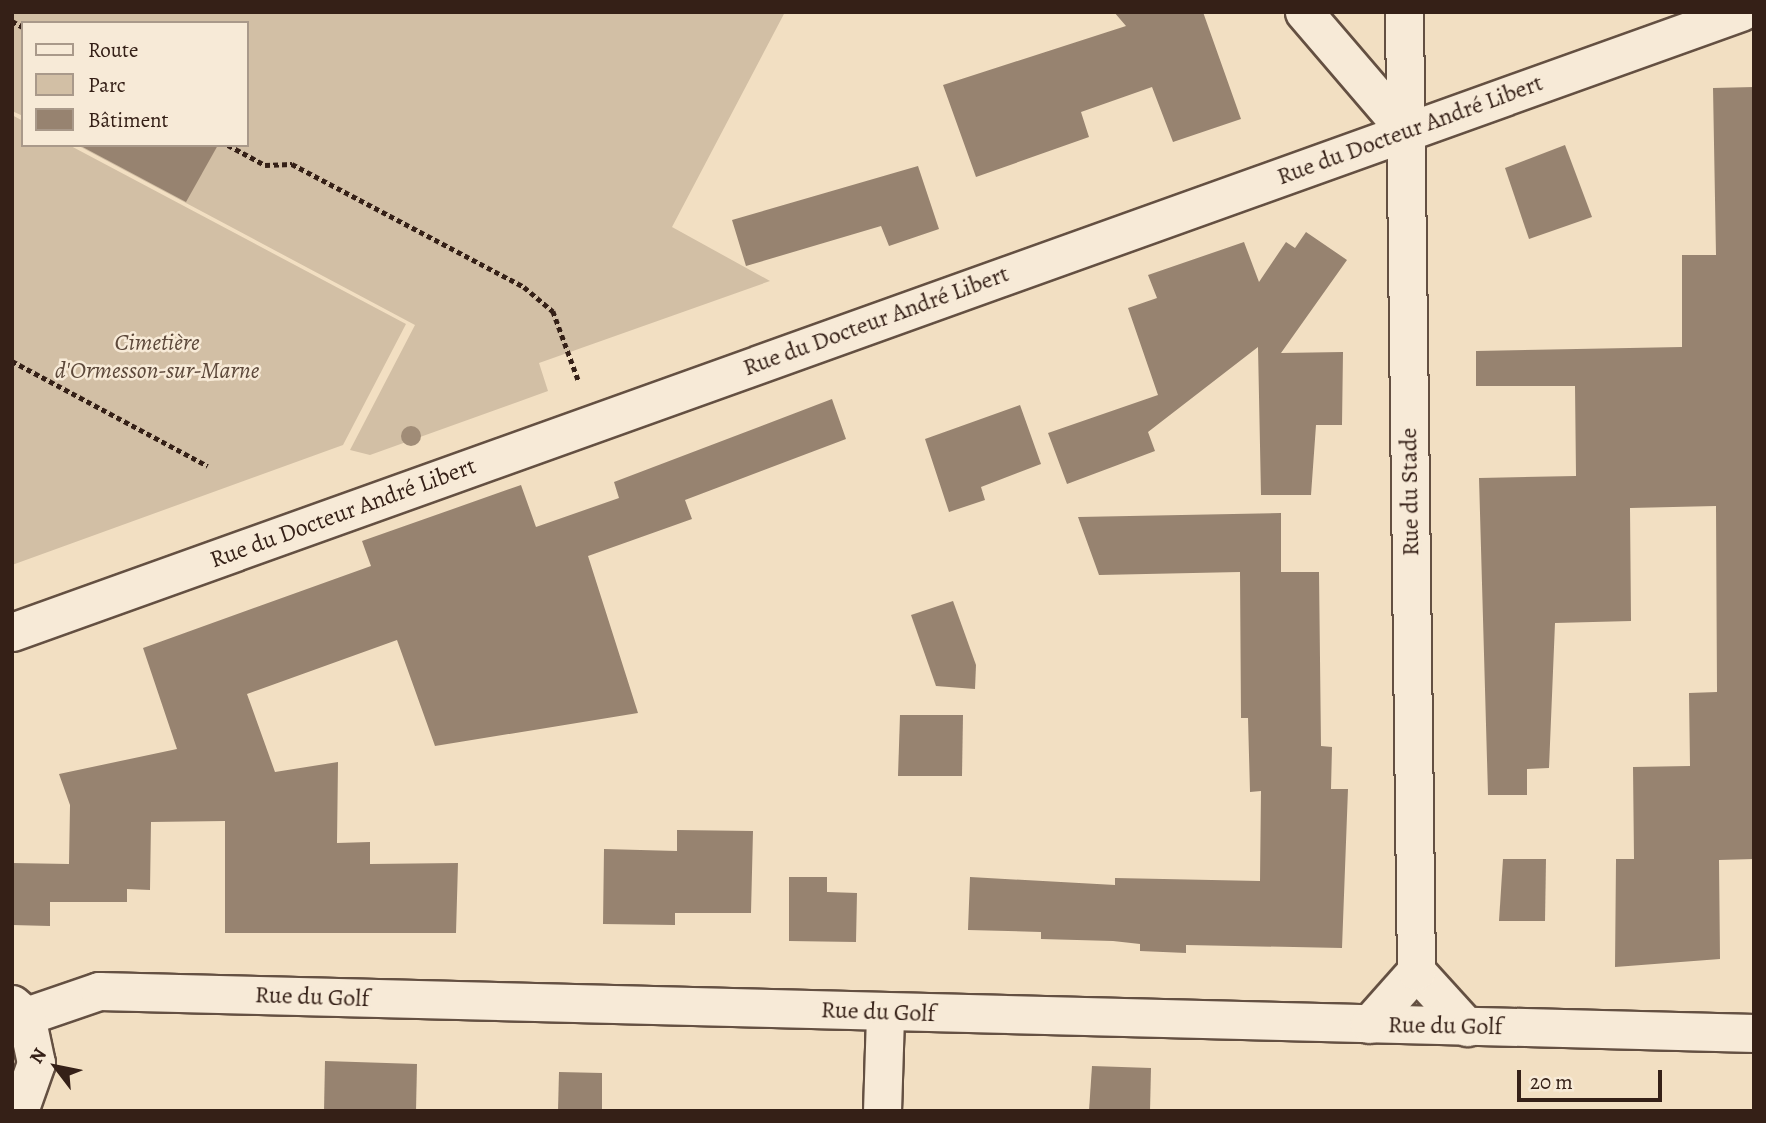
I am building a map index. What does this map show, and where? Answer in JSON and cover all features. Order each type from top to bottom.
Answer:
[{"type":"street","points":[[1304,12],[1406,131]]},
{"type":"street","name":"Rue du Stade","points":[[1404,12],[1416,971]]},
{"type":"street","name":"Rue du Docteur André Libert","points":[[12,632],[1741,12]]},
{"type":"street","points":[[1369,1024],[1416,971],[1467,1027]]},
{"type":"street","name":"Rue du Golf","points":[[19,1010],[99,992],[1754,1033]]},
{"type":"street","points":[[19,1010],[36,1063],[19,1111]]},
{"type":"street","points":[[882,1111],[885,1013]]},
{"type":"path","points":[[232,147],[265,165],[292,164],[524,287],[553,312],[593,423]]},
{"type":"path","points":[[12,361],[208,466]]},
{"type":"green space","points":[[12,12],[785,12],[672,227],[770,281],[539,363],[548,391],[370,455],[350,450],[415,325],[81,147],[248,147],[248,21],[21,21],[21,115],[12,111]]},
{"type":"green space","name":"Cimetière d'Ormesson-sur-Marne","points":[[12,115],[21,120],[21,147],[73,147],[406,324],[343,445],[12,565]]},
{"type":"building","points":[[1114,12],[1203,12],[1241,119],[1173,142],[1152,87],[1081,112],[1089,137],[976,177],[943,85],[1126,26]]},
{"type":"building","points":[[1754,87],[1754,859],[1719,860],[1720,959],[1615,967],[1616,859],[1634,859],[1633,767],[1690,766],[1689,693],[1717,692],[1716,506],[1630,508],[1631,621],[1555,623],[1549,768],[1527,769],[1527,795],[1488,795],[1479,478],[1576,476],[1575,386],[1476,386],[1476,351],[1682,347],[1682,255],[1716,255],[1713,88]]},
{"type":"building","points":[[1565,145],[1592,217],[1529,239],[1505,168]]},
{"type":"building","points":[[83,147],[217,147],[186,202]]},
{"type":"building","points":[[918,166],[939,229],[889,246],[881,226],[746,266],[732,220]]},
{"type":"building","points":[[1306,232],[1347,260],[1281,353],[1343,352],[1342,425],[1316,425],[1311,495],[1261,495],[1258,347],[1148,432],[1155,451],[1067,484],[1048,433],[1158,395],[1128,308],[1157,298],[1148,275],[1244,242],[1259,282],[1286,242],[1295,248]]},
{"type":"building","points":[[832,399],[846,439],[685,500],[692,519],[588,556],[638,713],[435,746],[397,640],[247,694],[275,772],[338,762],[337,843],[370,842],[370,864],[458,863],[456,933],[225,933],[225,821],[151,822],[150,890],[127,889],[127,902],[50,902],[50,926],[12,925],[12,863],[69,864],[70,805],[59,774],[177,749],[143,648],[371,566],[362,541],[521,485],[536,527],[619,498],[614,482]]},
{"type":"building","points":[[1020,405],[1041,464],[981,487],[985,500],[949,512],[925,439]]},
{"type":"building","points":[[1281,513],[1281,572],[1319,572],[1321,746],[1332,747],[1331,789],[1348,789],[1342,948],[1186,945],[1186,953],[1140,951],[1140,944],[1041,939],[1041,932],[968,930],[970,877],[1115,885],[1115,878],[1260,881],[1261,791],[1250,792],[1248,718],[1241,718],[1240,572],[1099,575],[1078,517]]},
{"type":"building","points":[[953,601],[976,665],[975,689],[936,686],[911,615]]},
{"type":"building","points":[[900,715],[963,715],[962,776],[898,776]]},
{"type":"building","points":[[677,830],[753,831],[751,913],[675,913],[675,925],[603,924],[604,849],[677,851]]},
{"type":"building","points":[[1503,859],[1546,859],[1545,921],[1499,921]]},
{"type":"building","points":[[789,877],[827,877],[827,892],[857,893],[856,942],[789,941]]},
{"type":"building","points":[[325,1061],[417,1064],[416,1111],[324,1111]]},
{"type":"building","points":[[1092,1066],[1151,1068],[1150,1111],[1089,1111]]},
{"type":"building","points":[[559,1072],[602,1073],[602,1111],[558,1111]]}]
